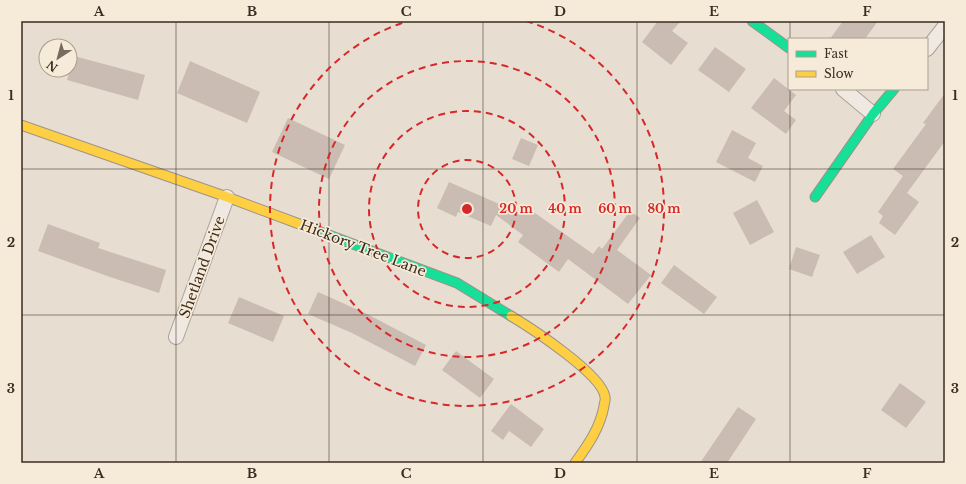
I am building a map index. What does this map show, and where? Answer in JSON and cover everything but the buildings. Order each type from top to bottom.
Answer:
[{"type":"street","points":[[752,21],[788,47]]},
{"type":"street","points":[[928,48],[945,26]]},
{"type":"street","points":[[844,90],[873,114]]},
{"type":"street","points":[[815,197],[873,114],[893,90]]},
{"type":"street","name":"Hickory Tree Lane","points":[[21,125],[227,197],[457,283],[480,295],[542,336],[593,376],[600,385],[605,395],[600,424],[575,463]]},
{"type":"street","name":"Shetland Drive","points":[[176,337],[227,197]]},
{"type":"traffic: fast","points":[[752,21],[788,47]]},
{"type":"traffic: fast","points":[[815,197],[873,114],[893,90]]},
{"type":"traffic: fast","points":[[310,228],[457,283],[511,316]]},
{"type":"traffic: slow","points":[[21,125],[227,197],[310,228]]},
{"type":"traffic: slow","points":[[511,316],[549,341],[580,365],[601,388],[605,397],[600,422],[589,443],[575,463]]}]
